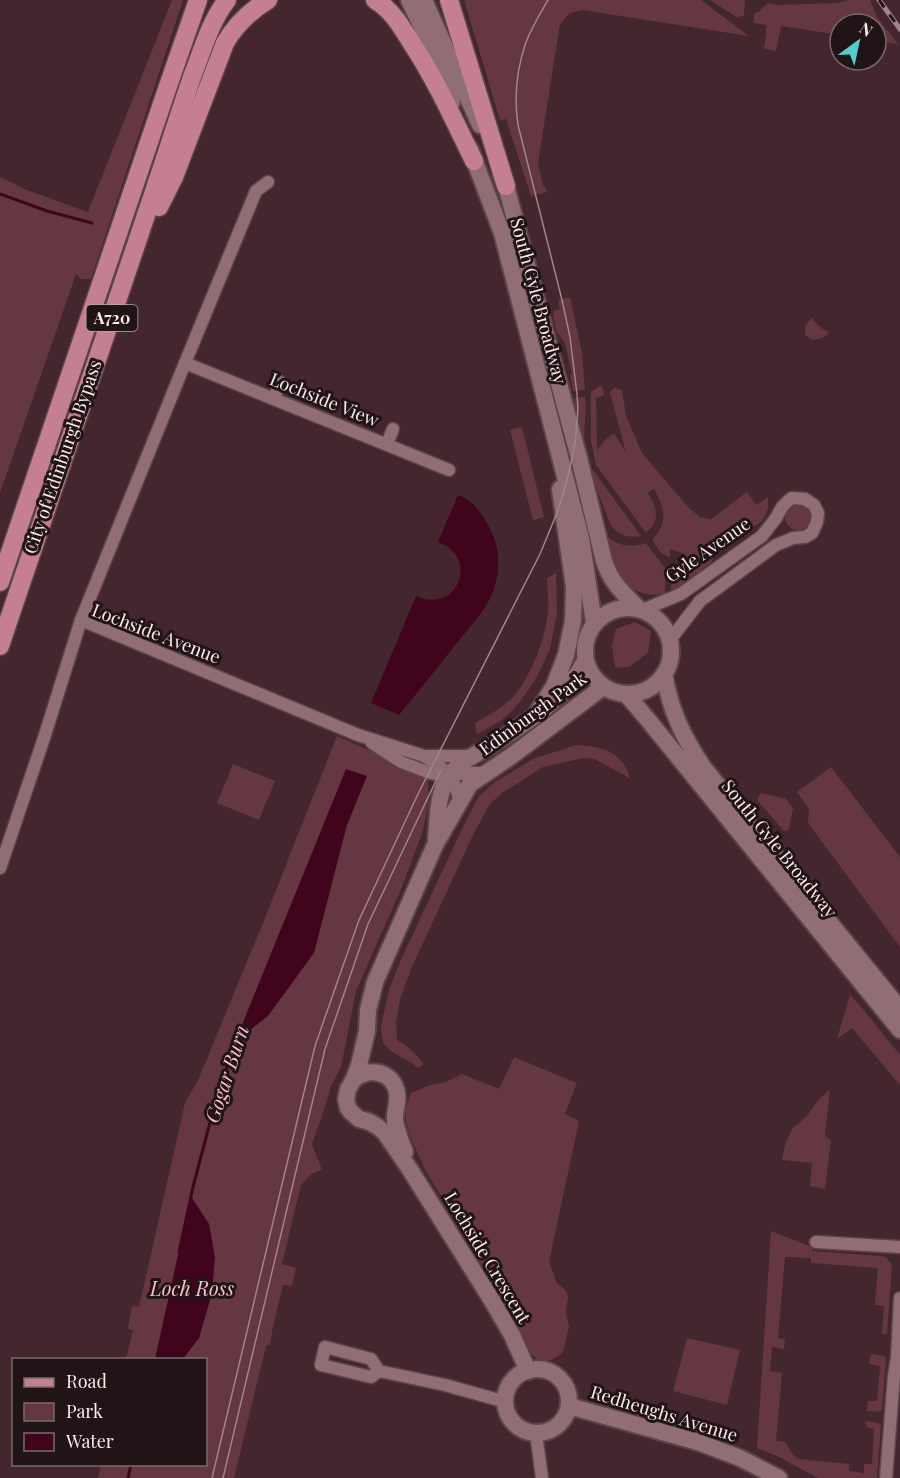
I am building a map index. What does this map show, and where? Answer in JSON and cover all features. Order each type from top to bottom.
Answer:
[{"type":"main road","name":"City of Edinburgh Bypass","points":[[0,582],[198,0]]},
{"type":"main road","name":"City of Edinburgh Bypass","points":[[0,646],[184,100],[207,35],[215,17],[227,0]]},
{"type":"main road","name":"A720","points":[[122,288],[174,177],[225,43],[242,20],[268,0]]},
{"type":"main road","points":[[375,0],[396,17],[422,59],[436,82],[474,161]]},
{"type":"main road","points":[[449,0],[506,186]]},
{"type":"street","name":"South Gyle Broadway","points":[[409,0],[437,59],[502,233],[581,538],[594,623],[585,641],[585,661]]},
{"type":"street","name":"South Gyle Broadway","points":[[424,0],[506,186],[608,573],[616,585],[664,627],[670,640],[669,664],[664,674],[673,713],[688,744],[704,767],[900,1009]]},
{"type":"street","points":[[81,620],[256,192],[268,182]]},
{"type":"street","name":"Lochside View","points":[[185,363],[449,470]]},
{"type":"street","points":[[274,399],[280,382]]},
{"type":"street","points":[[387,444],[393,429]]},
{"type":"street","points":[[535,716],[554,686],[566,655],[573,621],[574,587],[562,507],[556,445]]},
{"type":"street","name":"Gyle Avenue","points":[[641,608],[681,594],[762,536],[777,518],[782,507],[792,498],[805,499],[814,505],[818,513],[816,528],[812,533],[776,545],[700,601],[670,640]]},
{"type":"street","points":[[594,623],[604,614],[616,609],[641,608]]},
{"type":"street","name":"Lochside Avenue","points":[[0,868],[81,620],[358,735],[423,756],[442,768],[449,776],[455,785],[460,802]]},
{"type":"street","points":[[585,661],[595,680],[603,687],[626,694],[648,689],[664,674]]},
{"type":"street","name":"Edinburgh Park","points":[[423,756],[470,756],[491,745],[535,716],[559,696],[577,676],[585,661]]},
{"type":"street","name":"Edinburgh Park","points":[[485,773],[603,687]]},
{"type":"street","name":"South Gyle Broadway","points":[[626,694],[900,1030]]},
{"type":"street","name":"Lochside Avenue","points":[[358,735],[401,762],[424,772],[449,776],[485,773]]},
{"type":"street","name":"Lochside Crescent","points":[[435,845],[443,787],[449,776],[470,756]]},
{"type":"street","points":[[424,772],[434,784],[440,799]]},
{"type":"street","name":"Lochside Crescent","points":[[485,773],[470,784],[435,845],[375,982],[368,1010],[367,1031],[354,1079],[346,1098],[351,1113],[359,1119],[370,1122],[385,1133],[409,1168],[491,1299],[512,1335],[528,1371]]},
{"type":"street","name":"Lochside Crescent","points":[[367,1031],[376,1064],[381,1073],[395,1086],[398,1097],[395,1120],[409,1168]]},
{"type":"street","points":[[354,1079],[369,1071],[381,1073]]},
{"type":"street","points":[[370,1122],[385,1119],[395,1108]]},
{"type":"street","points":[[816,1242],[900,1247]]},
{"type":"street","points":[[886,1478],[894,1375],[898,1358],[900,1298]]},
{"type":"street","points":[[543,1370],[558,1377],[567,1390],[569,1398],[569,1406],[563,1420],[544,1432],[529,1431],[515,1423],[510,1417],[506,1402],[509,1386],[514,1379],[528,1371],[543,1370]]},
{"type":"street","points":[[379,1371],[506,1402]]},
{"type":"street","name":"Redheughs Avenue","points":[[569,1406],[699,1442],[740,1458],[779,1478]]},
{"type":"street","points":[[537,1432],[542,1478]]},
{"type":"green space","points":[[172,0],[183,0],[91,279],[81,279],[76,274],[0,493],[0,177],[27,190],[88,212]]},
{"type":"green space","points":[[464,0],[701,0],[749,36],[582,10],[570,13],[560,24],[538,163],[543,186],[547,192],[531,196],[506,119],[500,120]]},
{"type":"green space","points":[[710,0],[745,0],[744,15],[738,18]]},
{"type":"green space","points":[[848,0],[870,0],[875,12],[828,12],[828,33],[781,26],[776,51],[764,49],[767,25],[753,23],[754,14],[768,3],[777,5],[838,3]]},
{"type":"green space","points":[[888,31],[898,44],[888,43]]},
{"type":"green space","points":[[570,297],[582,353],[585,390],[573,391],[570,375],[572,374],[565,343],[556,331],[553,314],[554,311],[560,309],[558,300]]},
{"type":"green space","points":[[811,318],[829,332],[822,338],[812,340],[805,335],[805,327]]},
{"type":"green space","points":[[600,386],[603,388],[604,395],[596,398],[597,450],[614,433],[626,453],[610,393],[614,388],[622,390],[626,416],[642,453],[688,507],[700,517],[711,519],[747,492],[756,505],[768,497],[768,509],[762,521],[715,554],[711,563],[702,569],[702,573],[671,592],[674,572],[685,554],[670,549],[670,557],[661,553],[652,540],[661,527],[664,515],[654,489],[648,493],[654,504],[656,518],[646,533],[596,465],[591,441],[591,392]]},
{"type":"green space","points":[[585,397],[584,436],[579,436],[578,420],[574,419],[575,398]]},
{"type":"green space","points":[[522,427],[544,517],[533,520],[510,430]]},
{"type":"green space","points":[[593,470],[641,536],[624,535],[610,524],[590,471]]},
{"type":"green space","points":[[798,504],[807,508],[811,517],[807,526],[798,530],[789,526],[785,517],[789,508]]},
{"type":"green space","points":[[608,537],[626,545],[646,543],[665,568],[665,594],[651,595],[640,592],[624,580],[608,551],[604,539]]},
{"type":"green space","points":[[556,573],[557,613],[550,649],[536,679],[519,703],[502,720],[477,734],[475,723],[513,697],[526,679],[541,644],[547,621],[547,578]]},
{"type":"green space","points":[[635,622],[651,631],[648,653],[629,667],[615,668],[612,645],[616,629]]},
{"type":"green space","points":[[337,736],[404,766],[428,780],[429,803],[422,833],[402,887],[356,991],[341,1067],[331,1086],[312,1144],[322,1170],[311,1174],[301,1185],[282,1264],[296,1268],[292,1286],[283,1285],[270,1344],[266,1346],[234,1478],[98,1478],[101,1466],[207,1466],[207,1358],[126,1358],[133,1330],[128,1329],[132,1306],[139,1307],[185,1103],[199,1078]]},
{"type":"green space","points":[[576,745],[595,747],[610,752],[622,761],[630,778],[594,759],[583,758],[543,767],[502,793],[489,805],[411,969],[400,999],[396,1023],[397,1040],[424,1064],[418,1068],[392,1052],[383,1043],[381,1027],[388,993],[399,964],[461,831],[479,796],[495,782],[533,759]]},
{"type":"green space","points":[[233,764],[275,781],[259,820],[217,803]]},
{"type":"green space","points":[[831,767],[900,857],[900,947],[808,823],[809,809],[797,792]]},
{"type":"green space","points":[[761,793],[786,799],[793,808],[789,829],[784,831],[757,800]]},
{"type":"green space","points":[[850,995],[900,1055],[900,1085],[852,1028],[837,1039]]},
{"type":"green space","points":[[514,1057],[577,1083],[565,1114],[579,1121],[549,1262],[557,1283],[568,1296],[566,1313],[569,1327],[563,1352],[551,1360],[542,1361],[530,1352],[516,1321],[424,1168],[409,1131],[406,1115],[411,1093],[430,1085],[446,1082],[462,1074],[499,1089]]},
{"type":"green space","points":[[830,1090],[825,1136],[831,1140],[825,1189],[810,1186],[812,1163],[782,1160],[792,1129]]},
{"type":"green space","points":[[771,1231],[812,1247],[812,1251],[886,1257],[892,1265],[887,1334],[882,1334],[884,1306],[875,1305],[878,1268],[811,1263],[811,1258],[785,1257],[778,1338],[785,1339],[784,1349],[772,1347],[770,1371],[782,1373],[776,1441],[785,1442],[794,1456],[799,1459],[849,1464],[849,1471],[864,1473],[864,1464],[872,1464],[874,1429],[866,1427],[866,1421],[878,1423],[881,1425],[877,1478],[818,1478],[757,1448]]},
{"type":"green space","points":[[687,1338],[740,1350],[727,1405],[673,1391]]},
{"type":"green space","points":[[871,1354],[885,1356],[886,1360],[882,1409],[879,1412],[867,1411],[868,1401],[877,1401],[880,1366],[869,1364]]},
{"type":"water","points":[[458,495],[475,506],[495,540],[498,567],[495,585],[482,612],[399,715],[371,703],[416,596],[431,600],[443,598],[458,582],[461,571],[458,559],[451,549],[438,542]]},
{"type":"water","points":[[346,769],[367,776],[347,825],[314,953],[268,1016],[235,1042]]},
{"type":"water","name":"Loch Ross","points":[[191,1196],[209,1224],[215,1257],[212,1293],[199,1338],[184,1358],[155,1358]]},
{"type":"waterway","name":"Gogar Burn","points":[[0,194],[47,211],[92,223]]},
{"type":"waterway","name":"Gogar Burn","points":[[179,1252],[213,1111],[236,1039]]},
{"type":"waterway","name":"Gogar Burn","points":[[128,1478],[131,1466]]},
{"type":"tram line","points":[[212,1478],[315,1046],[359,920],[418,794],[540,554],[559,508],[568,476],[575,444],[578,409],[570,337],[518,125],[516,104],[520,62],[526,42],[548,0]]},
{"type":"tram line","points":[[223,1478],[325,1049],[368,924],[441,770]]},
{"type":"railway","points":[[879,0],[900,29]]}]
